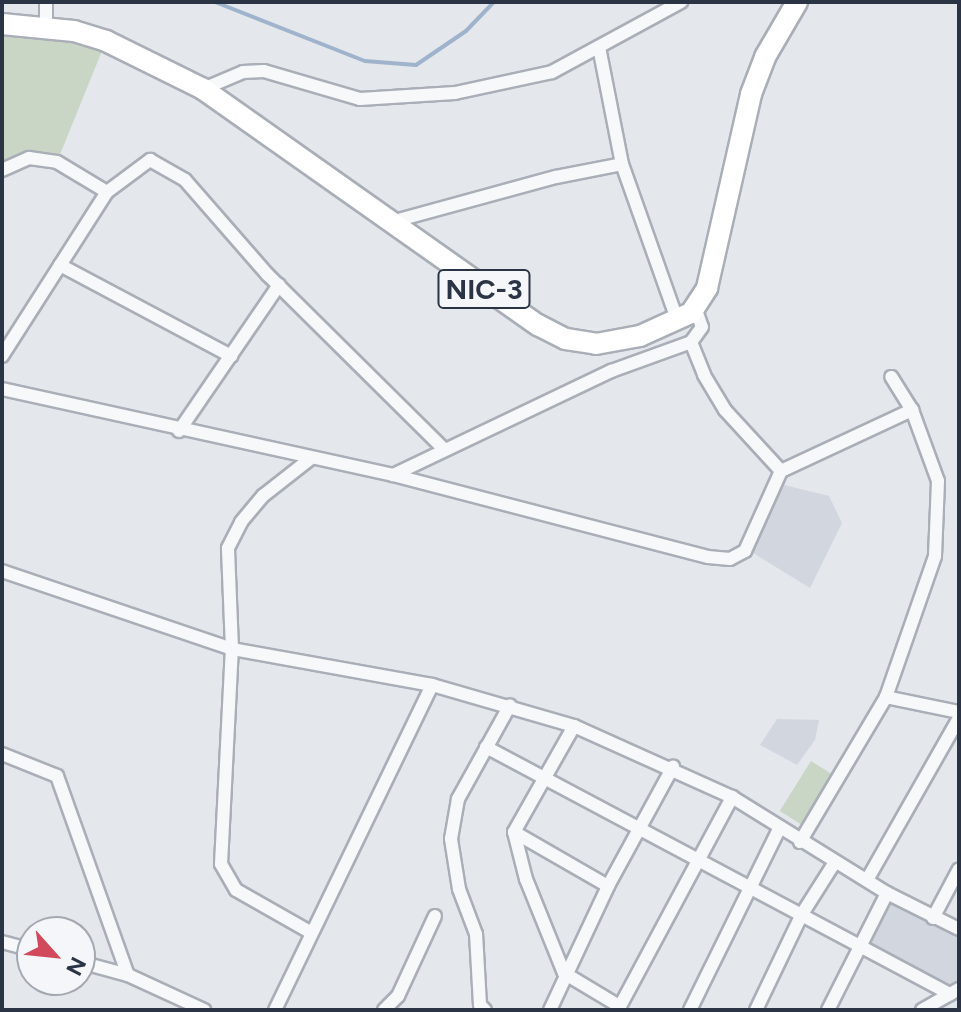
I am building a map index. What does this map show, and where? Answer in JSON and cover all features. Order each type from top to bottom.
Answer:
[{"type":"main road","points":[[695,307],[718,255],[751,94],[765,57],[797,2]]},
{"type":"main road","name":"NIC-3","points":[[2,24],[46,27],[106,41],[203,89],[538,325],[566,339],[616,343],[677,319],[695,307]]},
{"type":"street","points":[[46,2],[46,27]]},
{"type":"street","points":[[203,89],[243,72],[264,71],[360,99],[455,93],[552,72],[681,2]]},
{"type":"street","points":[[599,47],[622,164],[677,319]]},
{"type":"street","points":[[2,170],[29,158],[57,162],[107,192]]},
{"type":"street","points":[[2,356],[107,192],[150,160],[167,165],[279,285],[444,449]]},
{"type":"street","points":[[391,222],[622,164]]},
{"type":"street","points":[[60,265],[231,356]]},
{"type":"street","points":[[179,431],[279,285]]},
{"type":"street","points":[[393,475],[611,371],[691,342],[702,327],[695,307]]},
{"type":"street","points":[[691,342],[725,410],[781,471]]},
{"type":"street","points":[[800,842],[886,697],[935,556],[938,481],[912,410],[891,377]]},
{"type":"street","points":[[2,389],[179,431],[393,475],[730,559],[745,551],[781,471],[912,410]]},
{"type":"street","points":[[310,459],[264,495],[241,522],[228,548],[232,649],[221,864],[236,890],[310,932]]},
{"type":"street","points":[[2,571],[232,649],[432,685],[510,705],[574,726],[673,767],[732,797],[779,829],[887,893],[959,929]]},
{"type":"street","points":[[275,1010],[310,932],[432,685]]},
{"type":"street","points":[[886,697],[959,712]]},
{"type":"street","points":[[485,1010],[480,1005],[476,934],[459,889],[451,839],[458,799],[510,705]]},
{"type":"street","points":[[867,880],[959,718]]},
{"type":"street","points":[[574,726],[514,832],[526,879],[564,973],[618,1008],[694,861],[732,797]]},
{"type":"street","points":[[486,747],[547,777],[694,861],[954,991]]},
{"type":"street","points":[[2,754],[57,776],[128,975]]},
{"type":"street","points":[[550,1010],[564,973],[608,886],[673,767]]},
{"type":"street","points":[[690,1010],[779,829]]},
{"type":"street","points":[[514,832],[608,886]]},
{"type":"street","points":[[756,1010],[802,914],[835,862]]},
{"type":"street","points":[[933,918],[959,869]]},
{"type":"street","points":[[828,1010],[887,893]]},
{"type":"street","points":[[384,1010],[398,996],[435,916]]},
{"type":"street","points":[[96,966],[128,975],[204,1010]]},
{"type":"street","points":[[922,1010],[954,991]]},
{"type":"shaded area","points":[[784,485],[829,496],[842,523],[810,588],[750,551]]},
{"type":"shaded area","points":[[777,719],[819,720],[815,740],[797,765],[760,745]]},
{"type":"shaded area","points":[[888,901],[959,934],[959,986],[939,997],[861,955]]},
{"type":"green space","points":[[2,24],[106,41],[57,162],[29,158],[2,170]]},
{"type":"green space","points":[[811,761],[837,777],[806,827],[780,811]]},
{"type":"waterway","points":[[215,2],[365,61],[416,65],[466,31],[494,2]]}]
